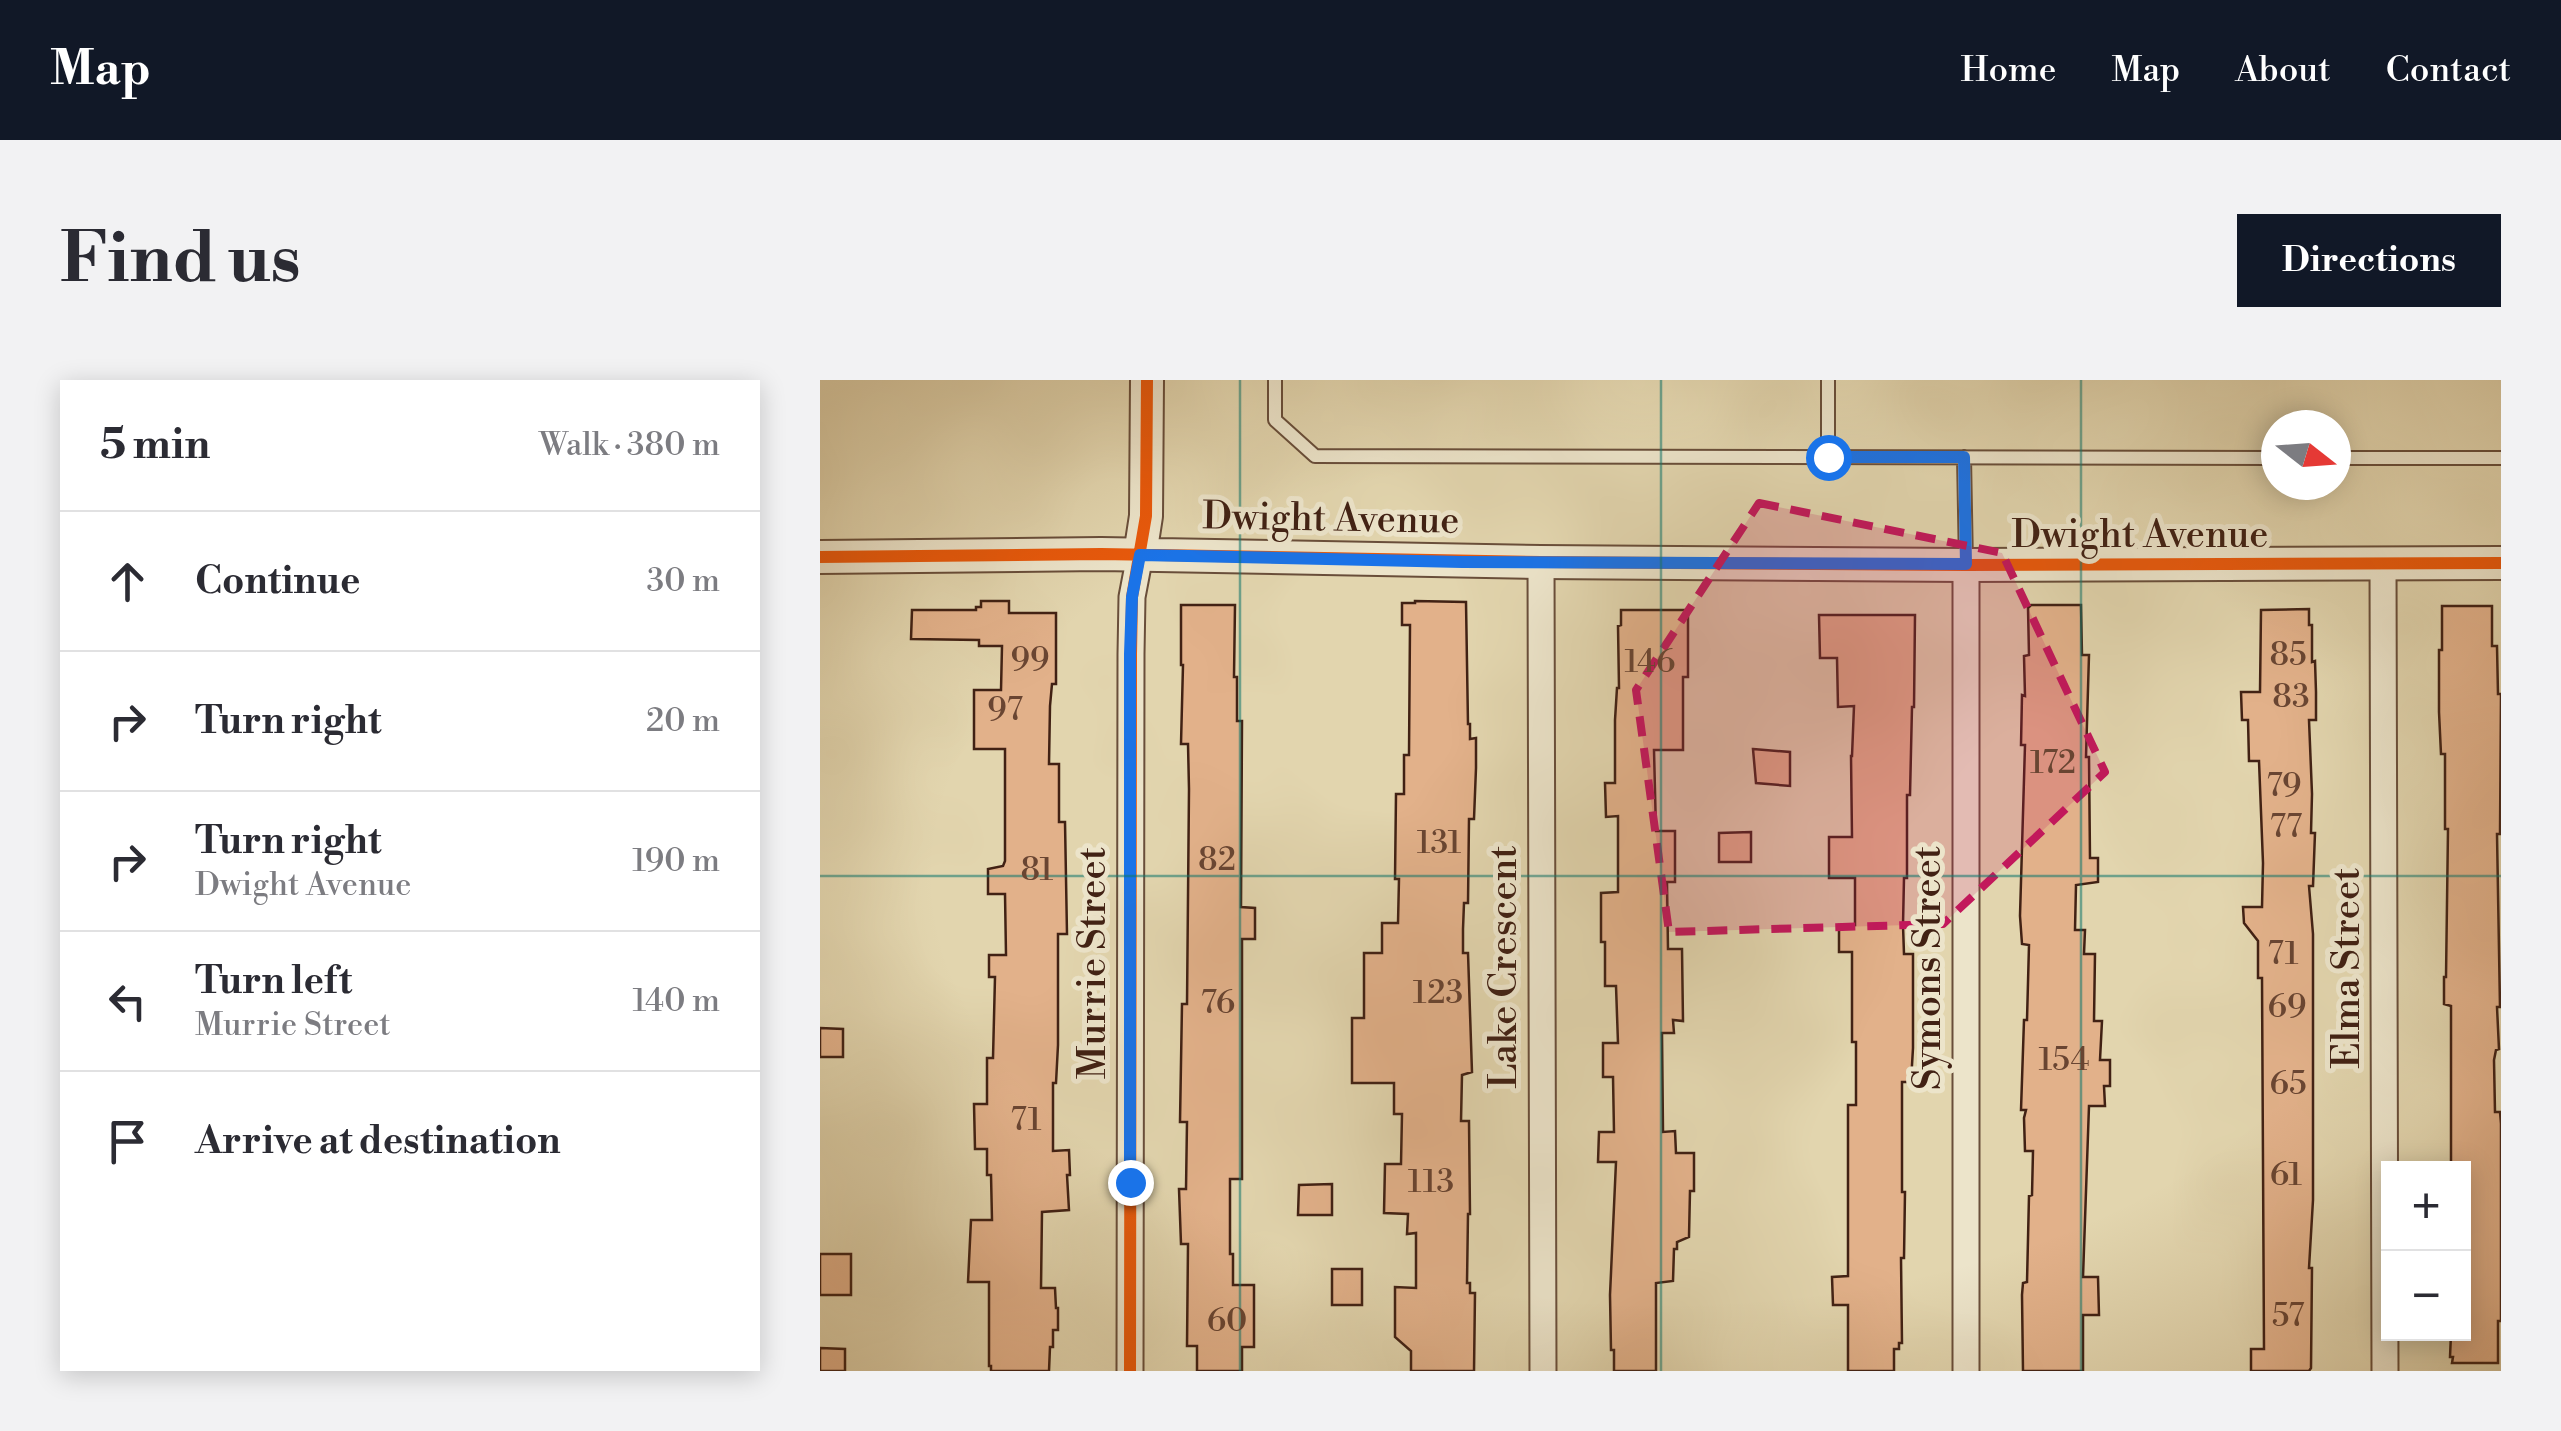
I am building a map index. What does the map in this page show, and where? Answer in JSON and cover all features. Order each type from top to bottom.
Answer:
[{"type":"street","points":[[1140,555],[1146,516],[1146,380]]},
{"type":"street","name":"Dwight Avenue","points":[[820,557],[1140,555],[1540,562],[2501,564]]},
{"type":"street","name":"Murrie Street","points":[[1130,1371],[1130,654],[1132,597],[1140,555]]},
{"type":"street","name":"Lake Crescent","points":[[1540,562],[1543,1371]]},
{"type":"street","name":"Symons Street","points":[[1966,564],[1966,1371]]},
{"type":"street","name":"Elma Street","points":[[2384,565],[2385,1371]]},
{"type":"lane","points":[[1276,380],[1275,420],[1315,456],[2261,458]]},
{"type":"lane","points":[[1828,380],[1828,457]]},
{"type":"lane","points":[[1964,457],[1966,564]]},
{"type":"lane","points":[[2351,458],[2501,458]]},
{"type":"highlighted area","points":[[1759,503],[2002,553],[2105,772],[1943,924],[1669,932],[1636,690]]},
{"type":"building","points":[[981,601],[1009,601],[1009,613],[1056,613],[1056,684],[1052,684],[1050,706],[1049,764],[1059,764],[1059,822],[1065,822],[1067,934],[1058,934],[1053,1151],[1069,1150],[1070,1175],[1069,1210],[1042,1212],[1041,1288],[1055,1288],[1058,1308],[1058,1330],[1053,1330],[1049,1371],[991,1371],[989,1282],[968,1282],[971,1220],[992,1220],[987,1149],[975,1149],[974,1104],[987,1104],[987,1058],[993,1058],[995,977],[989,977],[989,955],[1006,955],[1005,894],[988,894],[988,869],[1003,866],[1005,861],[1005,749],[974,749],[974,690],[1001,690],[1002,646],[979,646],[979,640],[911,639],[912,610],[976,610]]},
{"type":"building","points":[[1466,602],[1468,724],[1470,739],[1476,738],[1476,768],[1463,929],[1463,953],[1468,953],[1472,1072],[1462,1075],[1461,1121],[1469,1121],[1467,1283],[1470,1293],[1475,1293],[1474,1371],[1411,1371],[1411,1351],[1395,1337],[1395,1287],[1416,1288],[1416,1233],[1407,1234],[1408,1214],[1384,1213],[1385,1164],[1401,1164],[1402,1114],[1394,1114],[1394,1083],[1352,1083],[1352,1018],[1364,1018],[1364,953],[1382,953],[1382,923],[1398,923],[1396,794],[1404,794],[1404,755],[1409,755],[1410,625],[1402,625],[1402,603]]},
{"type":"building","points":[[1181,605],[1235,605],[1234,677],[1237,721],[1242,721],[1241,907],[1255,908],[1255,939],[1242,939],[1242,1179],[1230,1179],[1233,1285],[1254,1285],[1254,1347],[1242,1347],[1242,1371],[1197,1371],[1197,1346],[1187,1346],[1188,1244],[1181,1244],[1179,1189],[1186,1189],[1187,1122],[1180,1122],[1182,1004],[1187,1004],[1189,789],[1188,744],[1181,744]]},
{"type":"building","points":[[2031,605],[2081,605],[2082,655],[2089,655],[2086,757],[2090,858],[2098,858],[2098,882],[2076,885],[2075,930],[2085,930],[2084,954],[2095,954],[2094,1021],[2102,1021],[2100,1060],[2110,1060],[2110,1086],[2104,1086],[2105,1106],[2089,1106],[2083,1277],[2098,1277],[2099,1315],[2083,1315],[2083,1371],[2023,1371],[2022,1295],[2023,1283],[2027,1282],[2033,1151],[2025,1151],[2026,1110],[2021,1110],[2029,945],[2022,944],[2020,916],[2025,745],[2021,745],[2024,656],[2029,655]]},
{"type":"building","points":[[2442,606],[2492,606],[2492,646],[2497,646],[2501,694],[2497,834],[2500,1007],[2499,1049],[2494,1060],[2495,1112],[2500,1112],[2501,1124],[2498,1363],[2452,1363],[2450,1357],[2451,1341],[2471,1341],[2471,1161],[2451,1161],[2451,1006],[2444,1004],[2448,829],[2439,712]]},
{"type":"building","points":[[2309,609],[2316,692],[2316,720],[2309,720],[2311,833],[2315,833],[2313,886],[2309,886],[2313,934],[2311,1368],[2251,1371],[2251,1349],[2264,1349],[2262,978],[2258,978],[2258,941],[2244,923],[2243,907],[2262,907],[2263,863],[2259,761],[2249,761],[2248,720],[2242,720],[2241,692],[2260,692],[2261,610]]},
{"type":"building","points":[[1621,610],[1688,610],[1683,750],[1654,750],[1656,831],[1675,831],[1675,882],[1667,882],[1668,949],[1682,949],[1683,1021],[1673,1020],[1674,1033],[1662,1033],[1663,1132],[1675,1131],[1676,1153],[1694,1153],[1694,1191],[1690,1191],[1689,1237],[1677,1242],[1674,1249],[1673,1281],[1656,1283],[1656,1371],[1614,1371],[1610,1295],[1616,1162],[1598,1162],[1599,1132],[1614,1132],[1613,1077],[1603,1077],[1603,1043],[1618,1043],[1616,986],[1605,986],[1601,893],[1618,892],[1618,816],[1606,817],[1605,783],[1615,783]]},
{"type":"building","points":[[1819,615],[1915,615],[1903,925],[1904,954],[1913,954],[1913,1048],[1911,1082],[1902,1082],[1902,1343],[1894,1349],[1894,1371],[1848,1371],[1848,1305],[1833,1305],[1832,1277],[1848,1276],[1848,1105],[1856,1105],[1852,952],[1839,952],[1839,925],[1855,925],[1855,878],[1829,878],[1829,837],[1852,837],[1854,706],[1838,707],[1837,658],[1820,658]]},
{"type":"building","points":[[1753,749],[1790,752],[1790,786],[1756,783]]},
{"type":"building","points":[[1751,832],[1751,862],[1719,862],[1719,833]]},
{"type":"building","points":[[820,1028],[843,1029],[843,1057],[820,1057]]},
{"type":"building","points":[[1332,1184],[1332,1215],[1298,1215],[1299,1185]]},
{"type":"building","points":[[820,1254],[851,1254],[851,1295],[820,1295]]},
{"type":"building","points":[[1332,1269],[1362,1269],[1362,1305],[1332,1305]]},
{"type":"building","points":[[820,1348],[845,1349],[845,1371],[820,1371]]},
{"type":"cycle path","points":[[1130,1371],[1131,654],[1132,597],[1146,516],[1147,380]]},
{"type":"cycle path","points":[[820,557],[1101,554],[1966,565],[2501,563]]},
{"type":"route","points":[[1130,1182],[1130,654],[1132,597],[1140,555],[1462,562],[1966,564],[1964,457],[1828,457]]}]
